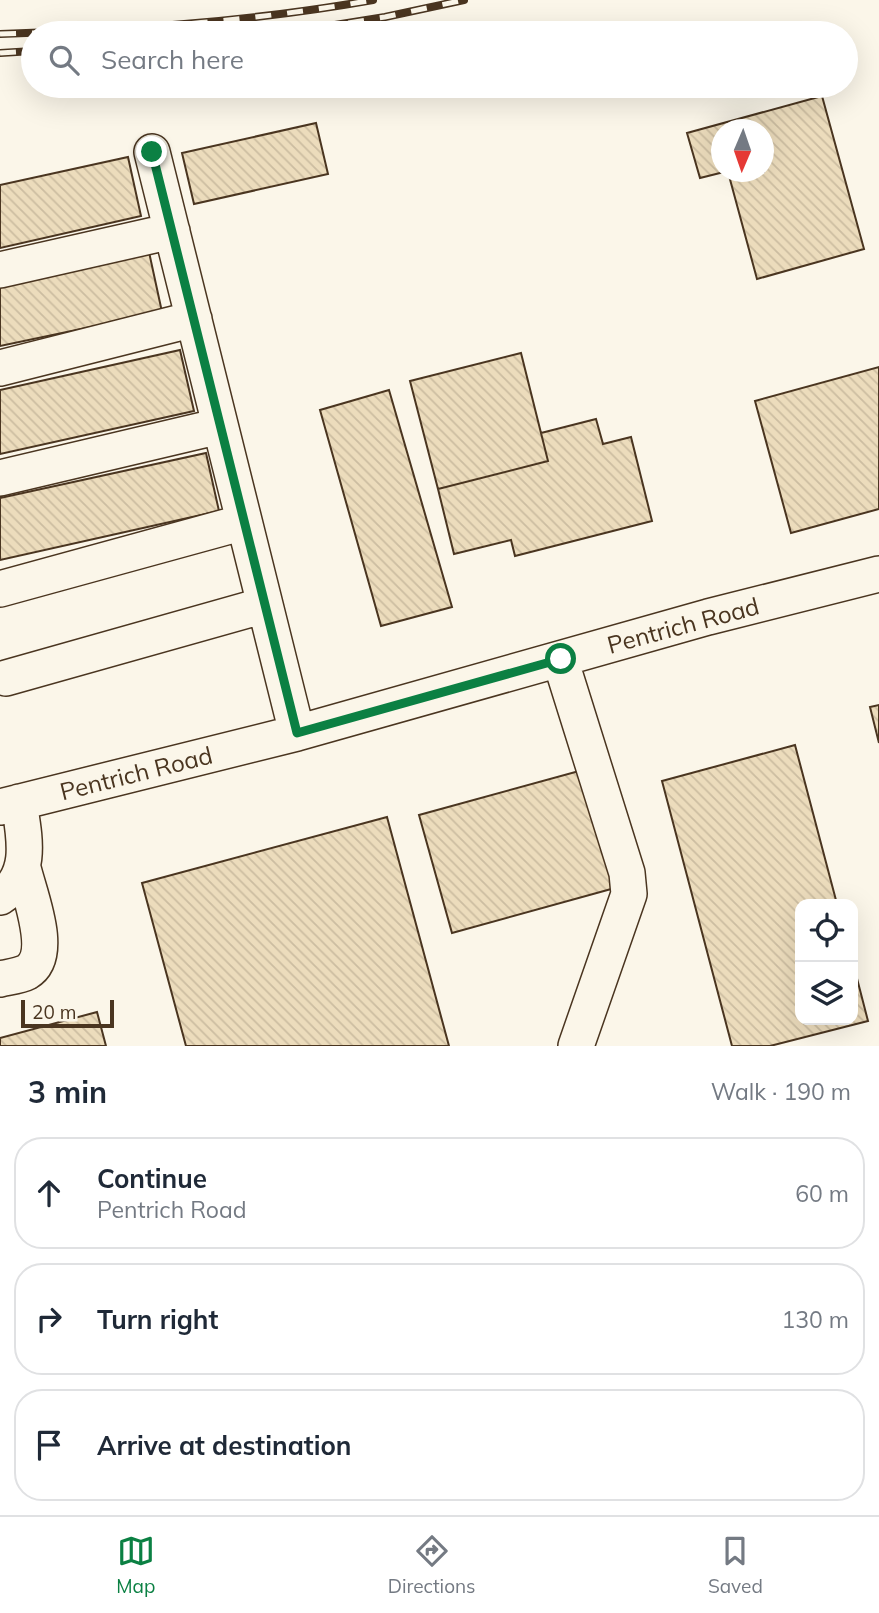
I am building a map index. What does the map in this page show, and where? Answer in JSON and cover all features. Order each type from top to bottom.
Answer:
[{"type":"lane","points":[[152,152],[297,733]]},
{"type":"lane","points":[[0,270],[172,232]]},
{"type":"lane","points":[[0,368],[194,319]]},
{"type":"lane","points":[[0,478],[220,426]]},
{"type":"lane","points":[[0,589],[244,522]]},
{"type":"lane","name":"Pentrich Road","points":[[10,805],[297,733],[708,617],[879,574]]},
{"type":"lane","points":[[6,678],[265,605]]},
{"type":"lane","points":[[561,659],[627,873],[629,894],[576,1046]]},
{"type":"lane","points":[[0,897],[16,881],[23,868],[26,848],[10,805]]},
{"type":"lane","points":[[0,979],[24,973],[34,966],[39,957],[41,941],[23,868]]},
{"type":"building","points":[[823,98],[864,249],[757,279],[731,182],[774,182],[774,119],[738,119]]},
{"type":"building","points":[[316,123],[328,174],[194,204],[182,153]]},
{"type":"building","points":[[711,126],[711,175],[700,178],[687,133]]},
{"type":"building","points":[[128,157],[141,216],[0,248],[0,185]]},
{"type":"building","points":[[149,252],[162,312],[0,346],[0,284]]},
{"type":"building","points":[[180,350],[194,411],[0,454],[0,390]]},
{"type":"building","points":[[521,353],[548,461],[438,489],[410,381]]},
{"type":"building","points":[[879,367],[879,509],[791,533],[755,401]]},
{"type":"building","points":[[389,390],[452,607],[381,626],[320,410]]},
{"type":"building","points":[[596,419],[603,444],[631,437],[652,521],[515,556],[511,540],[454,554],[438,489],[548,461],[541,433]]},
{"type":"building","points":[[206,453],[219,511],[0,560],[0,498]]},
{"type":"building","points":[[879,705],[879,743],[870,707]]},
{"type":"building","points":[[795,745],[836,899],[795,899],[795,1025],[852,1025],[770,1046],[732,1046],[662,781]]},
{"type":"building","points":[[590,768],[622,886],[452,933],[419,815]]},
{"type":"building","points":[[387,817],[449,1046],[186,1046],[142,883]]},
{"type":"building","points":[[858,982],[868,1021],[858,1024]]},
{"type":"building","points":[[97,1012],[106,1046],[0,1046],[0,1038]]},
{"type":"railway","points":[[215,21],[373,0]]},
{"type":"railway","points":[[360,21],[464,0]]},
{"type":"railway","points":[[0,34],[21,33]]},
{"type":"railway","points":[[0,53],[21,52]]},
{"type":"route","points":[[152,152],[297,733],[561,659]]}]
